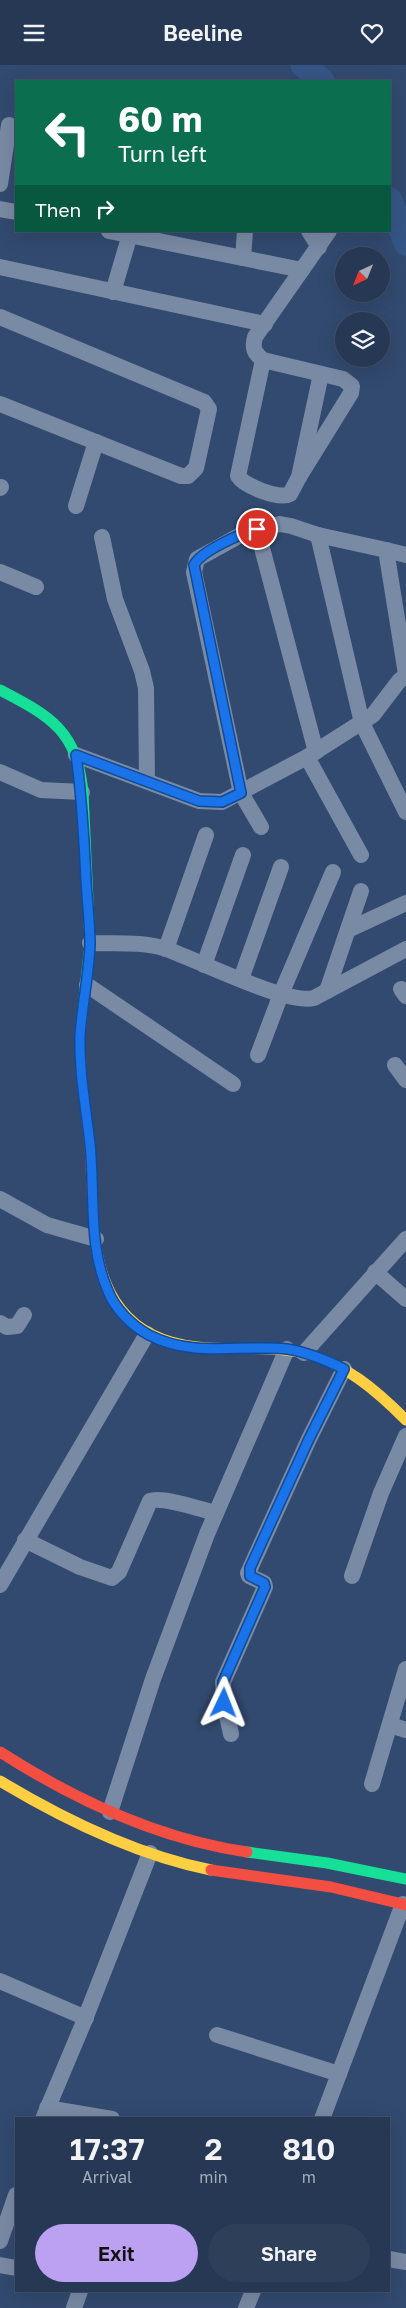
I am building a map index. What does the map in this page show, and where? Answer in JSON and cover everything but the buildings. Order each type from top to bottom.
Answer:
[{"type":"street","points":[[0,184],[11,153],[9,125]]},
{"type":"street","points":[[0,209],[15,213]]},
{"type":"street","points":[[243,258],[244,232]]},
{"type":"street","points":[[310,232],[318,247]]},
{"type":"street","points":[[264,360],[238,476],[246,484],[280,497],[290,494],[351,393],[352,386],[348,382],[320,373],[264,360],[256,355],[253,346],[255,337],[328,232]]},
{"type":"street","points":[[113,292],[131,233],[302,271]]},
{"type":"street","points":[[0,267],[265,324]]},
{"type":"street","points":[[0,317],[204,402],[209,407],[196,468],[188,476],[0,404]]},
{"type":"street","points":[[299,477],[320,373]]},
{"type":"street","points":[[76,506],[96,442]]},
{"type":"street","points":[[261,827],[241,793],[194,565],[202,556],[246,532],[284,525],[318,535],[406,555]]},
{"type":"street","points":[[257,529],[312,754],[361,855]]},
{"type":"street","points":[[318,535],[362,723],[406,812]]},
{"type":"street","points":[[102,537],[114,599],[142,671],[146,688],[147,781]]},
{"type":"street","points":[[76,755],[199,801],[222,802],[312,754],[362,723],[373,715],[399,681],[406,675],[386,550]]},
{"type":"street","points":[[0,572],[36,587]]},
{"type":"street","points":[[0,690],[48,717],[64,734],[76,755],[82,792],[90,943],[80,1044],[83,1092],[90,1145],[96,1239],[102,1277],[108,1293],[126,1317],[147,1334],[183,1347],[287,1349],[327,1360],[381,1394],[406,1420]]},
{"type":"street","points":[[0,772],[41,789],[82,792]]},
{"type":"street","points":[[166,949],[206,835]]},
{"type":"street","points":[[204,965],[243,855]]},
{"type":"street","points":[[241,979],[281,867]]},
{"type":"street","points":[[258,1055],[281,994],[333,872]]},
{"type":"street","points":[[327,991],[362,891]]},
{"type":"street","points":[[348,930],[406,903]]},
{"type":"street","points":[[90,943],[143,945],[166,949],[281,994],[305,1000],[327,991],[406,949]]},
{"type":"street","points":[[87,985],[233,1084]]},
{"type":"street","points":[[395,1065],[406,1080]]},
{"type":"street","points":[[0,1199],[47,1225],[96,1239]]},
{"type":"street","points":[[304,1353],[406,1239]]},
{"type":"street","points":[[375,1272],[406,1299]]},
{"type":"street","points":[[0,1323],[7,1327],[17,1326],[24,1315]]},
{"type":"street","points":[[0,1585],[147,1334]]},
{"type":"street","points":[[110,1812],[153,1679],[216,1513],[287,1349]]},
{"type":"street","points":[[231,1734],[224,1703],[223,1682],[265,1587],[264,1583],[248,1573],[304,1447],[344,1369]]},
{"type":"street","points":[[352,1576],[381,1493],[406,1436]]},
{"type":"street","points":[[25,1540],[80,1567],[112,1578],[119,1573],[150,1501],[154,1499],[167,1501],[216,1513]]},
{"type":"street","points":[[372,1784],[406,1669]]},
{"type":"street","points":[[390,1725],[406,1730]]},
{"type":"street","points":[[0,1752],[35,1775],[110,1812],[200,1843],[257,1854],[318,1861],[406,1879]]},
{"type":"street","points":[[0,1781],[47,1809],[150,1853],[194,1866],[248,1877],[308,1883],[404,1905],[323,2117]]},
{"type":"street","points":[[90,2117],[45,2113],[86,2018],[150,1853]]},
{"type":"street","points":[[0,1981],[86,2018]]},
{"type":"street","points":[[217,2035],[339,2074]]},
{"type":"street","points":[[0,2241],[15,2198]]},
{"type":"street","points":[[390,2259],[406,2262]]},
{"type":"street","points":[[0,2265],[15,2268]]},
{"type":"street","points":[[74,2308],[80,2292]]},
{"type":"waterway","points":[[303,65],[321,80]]},
{"type":"waterway","points":[[391,203],[406,243]]},
{"type":"traffic: fast","points":[[0,690],[48,718],[59,728],[68,740],[80,772],[83,793],[90,944],[80,1034]]},
{"type":"traffic: fast","points":[[247,1852],[327,1863],[406,1879]]},
{"type":"traffic: slow","points":[[94,1229],[102,1274],[110,1293],[121,1310],[135,1324],[152,1335],[173,1343],[197,1347],[276,1349],[318,1357],[359,1379],[406,1420]]},
{"type":"traffic: slow","points":[[0,1781],[50,1809],[128,1846],[211,1870]]},
{"type":"traffic: jam","points":[[80,1034],[81,1072],[90,1146],[94,1229]]},
{"type":"traffic: jam","points":[[0,1752],[28,1770],[118,1815],[181,1838],[247,1852]]},
{"type":"traffic: jam","points":[[211,1870],[331,1887],[406,1905]]},
{"type":"route","points":[[224,1703],[223,1682],[265,1587],[262,1581],[253,1578],[248,1573],[309,1439],[344,1369],[327,1360],[287,1349],[195,1348],[172,1345],[147,1334],[126,1317],[108,1293],[102,1277],[96,1239],[90,1145],[83,1092],[80,1044],[90,943],[82,792],[76,755],[199,801],[222,802],[241,793],[194,565],[197,559],[202,556],[246,532],[257,529]]}]
